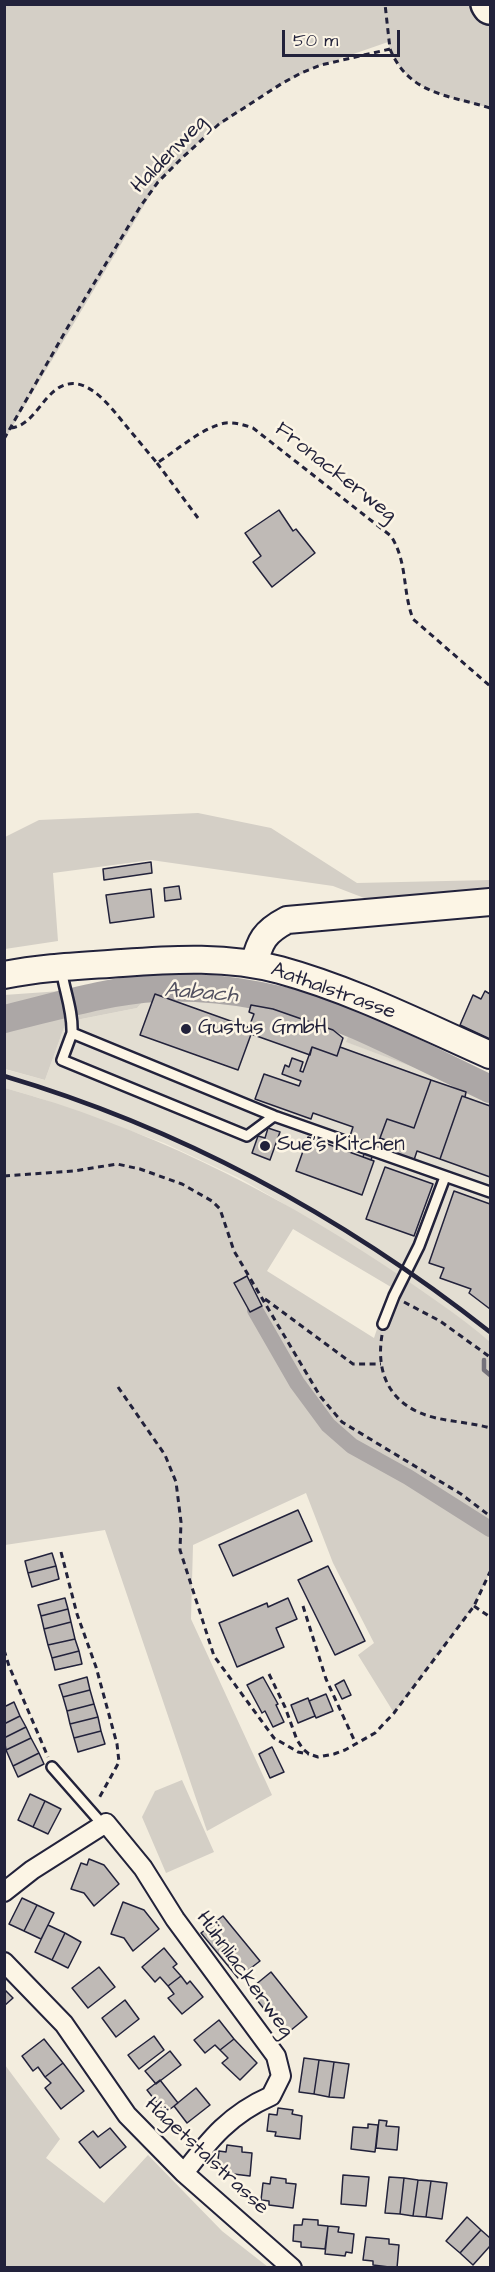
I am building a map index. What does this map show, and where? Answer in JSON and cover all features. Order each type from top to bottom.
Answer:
[{"type":"main road","points":[[254,964],[259,946],[266,934],[287,920],[490,902]]},
{"type":"main road","name":"Aathalstrasse","points":[[4,975],[61,965],[180,958],[254,964],[317,982],[490,1055]]},
{"type":"street","points":[[4,1892],[97,1819]]},
{"type":"street","name":"Hühnliackerweg","points":[[97,1819],[106,1822],[143,1868],[175,1919],[276,2056],[281,2076],[271,2096],[253,2104],[214,2134],[184,2173]]},
{"type":"street","name":"Hägetstalstrasse","points":[[4,1962],[64,2024],[127,2115],[184,2173],[292,2268]]},
{"type":"lane","points":[[61,965],[65,991],[73,1017],[72,1033],[62,1060],[247,1136],[274,1116]]},
{"type":"lane","points":[[72,1033],[274,1116],[490,1192]]},
{"type":"lane","points":[[383,1324],[394,1296],[420,1246],[446,1178]]},
{"type":"lane","name":"Hühnliackerweg","points":[[52,1767],[97,1819]]},
{"type":"path","points":[[385,4],[390,49],[395,62],[412,81],[438,94],[490,108]]},
{"type":"path","name":"Haldenweg","points":[[4,439],[140,207],[158,183],[182,158],[236,113],[301,73],[321,65],[390,49]]},
{"type":"path","points":[[11,428],[20,427],[57,387],[69,384],[81,385],[92,390],[105,400],[157,463],[198,518]]},
{"type":"path","name":"Fronackerweg","points":[[157,463],[204,432],[221,424],[241,424],[265,436],[391,536],[403,562],[407,603],[413,619],[490,686]]},
{"type":"path","points":[[4,1176],[74,1171],[117,1164],[140,1169],[182,1184],[212,1201],[220,1209],[234,1251],[320,1396],[342,1422],[461,1494],[490,1516]]},
{"type":"path","points":[[394,1296],[441,1321],[490,1357]]},
{"type":"path","points":[[263,1298],[353,1364],[381,1364]]},
{"type":"path","points":[[383,1324],[380,1344],[381,1364],[383,1375],[394,1394],[412,1409],[438,1418],[490,1428]]},
{"type":"path","points":[[118,1387],[165,1455],[176,1482],[181,1522],[180,1550],[214,1656],[273,1738],[298,1752],[318,1756],[334,1754],[375,1733],[387,1722],[474,1606],[490,1572]]},
{"type":"path","points":[[61,1552],[77,1614],[96,1667],[117,1744],[119,1762],[97,1819]]},
{"type":"path","points":[[303,1606],[326,1679],[356,1743]]},
{"type":"path","points":[[474,1606],[490,1617]]},
{"type":"path","points":[[4,1650],[52,1767]]},
{"type":"path","points":[[269,1674],[285,1707],[297,1740],[309,1754]]},
{"type":"shaded area","points":[[5,5],[490,5],[490,108],[442,95],[415,82],[395,59],[388,42],[313,68],[270,90],[207,134],[158,182],[5,439]]},
{"type":"shaded area","points":[[198,813],[271,828],[357,883],[490,880],[490,902],[398,911],[333,886],[151,860],[53,873],[58,941],[5,949],[5,837],[39,820]]},
{"type":"shaded area","points":[[160,978],[212,981],[263,988],[337,1009],[395,1032],[490,1079],[490,1096],[346,1042],[350,1032],[262,1001],[155,988],[137,1008],[66,1022],[45,1080],[5,1069],[4,995],[75,990],[118,982]]},
{"type":"shaded area","points":[[155,988],[262,1001],[350,1032],[347,1042],[490,1096],[490,1342],[279,1201],[241,1179],[164,1143],[5,1088],[4,1069],[45,1080],[66,1022],[137,1008]]},
{"type":"shaded area","points":[[5,1088],[106,1121],[203,1162],[250,1186],[297,1211],[387,1267],[490,1342],[490,1572],[474,1606],[394,1713],[358,1655],[374,1643],[333,1563],[306,1493],[193,1545],[191,1619],[272,1795],[207,1831],[105,1530],[5,1545]],"holes":[[[293,1229],[391,1287],[374,1338],[267,1271]],[[246,1276],[262,1306],[250,1312],[235,1283]]]},
{"type":"shaded area","points":[[182,1780],[214,1852],[166,1873],[142,1817],[155,1791]]},
{"type":"shaded area","points":[[5,2065],[60,2139],[46,2158],[104,2203],[148,2155],[222,2231],[268,2267],[5,2267]]},
{"type":"building","points":[[279,510],[293,531],[296,529],[315,553],[272,587],[253,562],[261,556],[245,533]]},
{"type":"building","points":[[151,862],[152,873],[104,880],[103,869]]},
{"type":"building","points":[[179,886],[181,899],[165,901],[164,888]]},
{"type":"building","points":[[151,889],[154,917],[110,923],[106,895]]},
{"type":"building","points":[[485,991],[490,994],[490,1039],[460,1025],[473,995],[481,999]]},
{"type":"building","points":[[155,994],[253,1029],[238,1070],[140,1035]]},
{"type":"building","points":[[251,1005],[273,1009],[333,1030],[343,1038],[337,1056],[312,1047],[310,1055],[251,1034],[253,1029],[249,1027],[254,1014],[249,1012]]},
{"type":"building","points":[[312,1047],[337,1056],[340,1047],[431,1080],[414,1128],[387,1119],[377,1146],[350,1136],[353,1127],[313,1113],[311,1119],[255,1099],[264,1074],[299,1086],[301,1081],[282,1074],[285,1065],[289,1067],[292,1058],[303,1062],[300,1071],[303,1072]]},
{"type":"building","points":[[431,1080],[466,1092],[465,1097],[462,1096],[440,1159],[417,1151],[413,1163],[390,1154],[394,1143],[380,1138],[387,1119],[414,1128]]},
{"type":"building","points":[[462,1096],[490,1106],[490,1177],[440,1159]]},
{"type":"building","name":"Sue‘s Kitchen","points":[[268,1128],[280,1132],[270,1160],[252,1153],[258,1136],[265,1138]]},
{"type":"building","points":[[308,1137],[374,1161],[362,1195],[296,1171]]},
{"type":"building","points":[[368,1142],[376,1145],[371,1160],[363,1157]]},
{"type":"building","points":[[385,1167],[433,1184],[414,1236],[366,1219]]},
{"type":"building","points":[[454,1191],[490,1204],[490,1309],[469,1293],[471,1289],[440,1278],[444,1268],[429,1263]]},
{"type":"building","points":[[247,1276],[262,1306],[250,1312],[234,1283]]},
{"type":"building","points":[[298,1510],[312,1541],[233,1576],[219,1545]]},
{"type":"building","points":[[52,1553],[56,1566],[28,1573],[25,1561]]},
{"type":"building","points":[[56,1566],[59,1579],[32,1587],[28,1573]]},
{"type":"building","points":[[328,1566],[365,1641],[335,1655],[298,1580]]},
{"type":"building","points":[[65,1598],[68,1609],[41,1616],[38,1605]]},
{"type":"building","points":[[288,1598],[297,1619],[276,1628],[284,1647],[237,1667],[219,1623],[267,1603],[268,1607]]},
{"type":"building","points":[[68,1609],[71,1622],[44,1629],[41,1616]]},
{"type":"building","points":[[71,1622],[75,1639],[48,1645],[44,1629]]},
{"type":"building","points":[[75,1639],[79,1651],[52,1658],[48,1645]]},
{"type":"building","points":[[79,1651],[82,1664],[55,1670],[52,1658]]},
{"type":"building","points":[[87,1677],[90,1690],[63,1697],[59,1685]]},
{"type":"building","points":[[263,1677],[278,1704],[276,1705],[284,1722],[273,1727],[265,1711],[262,1713],[247,1685]]},
{"type":"building","points":[[344,1680],[351,1695],[342,1699],[335,1685]]},
{"type":"building","points":[[90,1690],[94,1704],[67,1711],[63,1697]]},
{"type":"building","points":[[326,1694],[333,1711],[316,1718],[309,1701]]},
{"type":"building","points":[[308,1698],[315,1716],[298,1723],[291,1705]]},
{"type":"building","points":[[14,1702],[20,1716],[4,1724],[4,1707]]},
{"type":"building","points":[[94,1704],[98,1717],[70,1724],[67,1711]]},
{"type":"building","points":[[20,1716],[26,1727],[4,1738],[4,1724]]},
{"type":"building","points":[[98,1717],[101,1731],[74,1738],[70,1724]]},
{"type":"building","points":[[26,1727],[31,1738],[6,1750],[4,1738]]},
{"type":"building","points":[[101,1731],[105,1744],[78,1752],[74,1738]]},
{"type":"building","points":[[31,1738],[39,1753],[13,1766],[6,1750]]},
{"type":"building","points":[[272,1747],[284,1772],[270,1778],[259,1754]]},
{"type":"building","points":[[39,1753],[44,1764],[18,1777],[13,1766]]},
{"type":"building","points":[[30,1794],[45,1801],[33,1827],[18,1820]]},
{"type":"building","points":[[45,1801],[61,1809],[48,1834],[33,1827]]},
{"type":"building","points":[[89,1859],[104,1865],[119,1884],[94,1906],[84,1893],[71,1889],[81,1863],[87,1865]]},
{"type":"building","points":[[22,1898],[37,1905],[24,1931],[9,1924]]},
{"type":"building","points":[[123,1902],[144,1910],[159,1929],[133,1951],[124,1938],[111,1934]]},
{"type":"building","points":[[37,1905],[54,1913],[41,1939],[24,1931]]},
{"type":"building","points":[[223,1916],[260,1961],[238,1978],[201,1933]]},
{"type":"building","points":[[48,1925],[65,1933],[52,1960],[35,1952]]},
{"type":"building","points":[[65,1933],[81,1942],[68,1968],[52,1960]]},
{"type":"building","points":[[164,1948],[177,1964],[173,1967],[181,1976],[168,1986],[160,1977],[155,1982],[142,1967]]},
{"type":"building","points":[[99,1967],[115,1987],[88,2008],[72,1988]]},
{"type":"building","points":[[271,1972],[307,2017],[285,2035],[249,1990]]},
{"type":"building","points":[[181,1976],[187,1984],[190,1981],[203,1997],[182,2014],[168,1998],[174,1994],[168,1986]]},
{"type":"building","points":[[4,1989],[13,1998],[4,2006]]},
{"type":"building","points":[[125,2000],[139,2019],[116,2037],[102,2018]]},
{"type":"building","points":[[219,2020],[234,2039],[220,2050],[215,2045],[205,2053],[194,2040]]},
{"type":"building","points":[[154,2036],[164,2050],[139,2069],[128,2055]]},
{"type":"building","points":[[44,2039],[63,2063],[45,2077],[38,2067],[33,2071],[22,2056]]},
{"type":"building","points":[[234,2039],[257,2063],[240,2080],[222,2063],[228,2058],[220,2050]]},
{"type":"building","points":[[170,2051],[181,2065],[156,2084],[145,2071]]},
{"type":"building","points":[[304,2058],[319,2060],[314,2094],[299,2092]]},
{"type":"building","points":[[319,2060],[334,2062],[329,2097],[314,2094]]},
{"type":"building","points":[[334,2062],[349,2064],[344,2098],[329,2097]]},
{"type":"building","points":[[63,2063],[84,2091],[61,2109],[45,2088],[51,2083],[45,2077]]},
{"type":"building","points":[[160,2080],[178,2103],[165,2113],[147,2090]]},
{"type":"building","points":[[196,2088],[210,2105],[187,2123],[174,2106]]},
{"type":"building","points":[[278,2108],[293,2110],[292,2114],[302,2116],[300,2139],[275,2136],[276,2132],[267,2131],[269,2114],[277,2115]]},
{"type":"building","points":[[379,2120],[387,2121],[386,2126],[399,2127],[397,2150],[376,2148]]},
{"type":"building","points":[[368,2124],[378,2125],[375,2152],[351,2149],[353,2127],[368,2128]]},
{"type":"building","points":[[110,2128],[126,2147],[100,2168],[79,2142],[93,2131],[98,2137]]},
{"type":"building","points":[[227,2145],[242,2147],[242,2152],[252,2153],[250,2176],[225,2173],[225,2169],[217,2168],[219,2151],[226,2152]]},
{"type":"building","points":[[343,2175],[369,2177],[366,2206],[341,2204]]},
{"type":"building","points":[[271,2177],[286,2179],[286,2183],[296,2184],[293,2208],[269,2205],[269,2201],[261,2200],[263,2183],[270,2184]]},
{"type":"building","points":[[389,2177],[404,2178],[400,2214],[385,2213]]},
{"type":"building","points":[[404,2178],[418,2180],[413,2216],[400,2214]]},
{"type":"building","points":[[418,2180],[431,2181],[426,2217],[413,2216]]},
{"type":"building","points":[[431,2181],[447,2183],[442,2219],[426,2217]]},
{"type":"building","points":[[467,2217],[481,2230],[460,2253],[446,2241]]},
{"type":"building","points":[[303,2219],[318,2220],[318,2225],[328,2226],[325,2249],[301,2247],[301,2242],[293,2241],[294,2225],[302,2225]]},
{"type":"building","points":[[328,2226],[339,2227],[338,2232],[354,2234],[352,2253],[346,2252],[345,2256],[325,2254]]},
{"type":"building","points":[[481,2230],[490,2238],[490,2246],[473,2265],[460,2253]]},
{"type":"building","points":[[366,2237],[389,2239],[389,2244],[399,2245],[397,2268],[373,2265],[373,2261],[363,2260]]},
{"type":"waterway","name":"Aabach","points":[[4,1019],[80,1000],[139,989],[182,988],[234,992],[285,1001],[335,1016],[490,1089]]},
{"type":"waterway","points":[[255,1310],[297,1383],[328,1425],[352,1446],[408,1477],[490,1529]]},
{"type":"waterway","points":[[484,1360],[484,1370],[490,1375]]},
{"type":"railway","points":[[4,1076],[135,1122],[259,1181],[319,1214],[378,1251],[435,1290],[490,1332]]},
{"type":"place","name":"Gustus GmbH","points":[[186,1029]]},
{"type":"place","name":"Sue‘s Kitchen","points":[[265,1146]]}]
